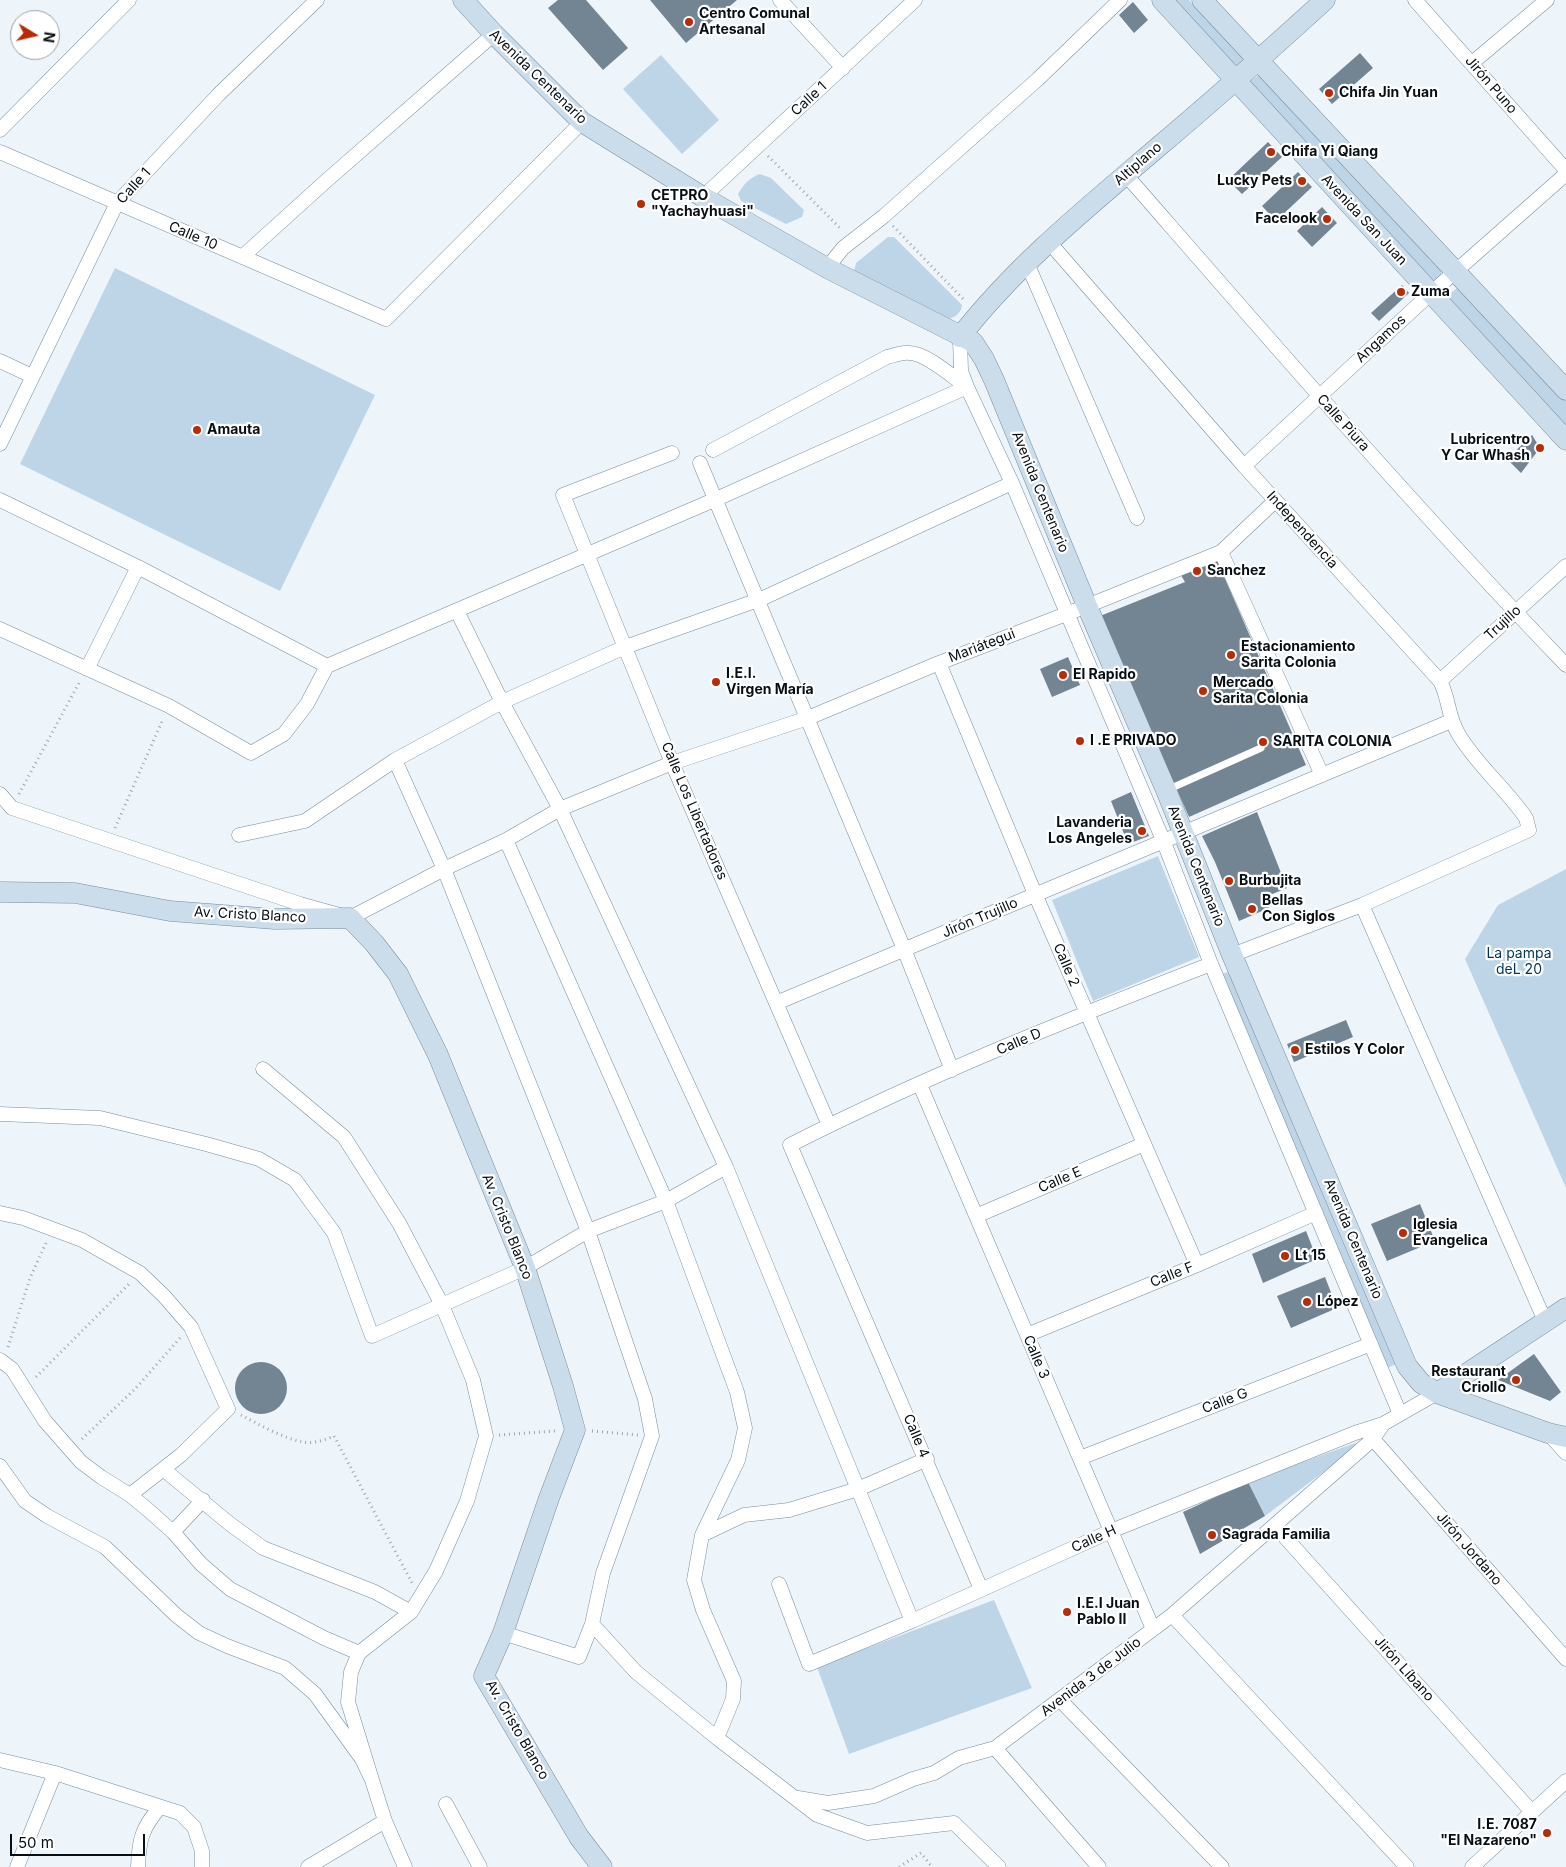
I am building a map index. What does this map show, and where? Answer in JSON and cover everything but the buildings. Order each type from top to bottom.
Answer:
[{"type":"street","points":[[0,130],[129,0]]},
{"type":"street","name":"Calle 1","points":[[0,444],[117,203],[219,94],[316,0]]},
{"type":"street","name":"Avenida Centenario","points":[[463,0],[494,34],[582,122],[703,197],[826,268],[973,342],[984,359],[1166,790],[1232,956],[1406,1366],[1421,1383],[1437,1393],[1557,1435]]},
{"type":"street","points":[[780,0],[843,68]]},
{"type":"street","name":"Calle 1","points":[[703,197],[916,0]]},
{"type":"street","points":[[826,268],[843,248],[884,216],[1038,79],[1120,0]]},
{"type":"street","name":"Avenida San Juan","points":[[1162,0],[1566,440]]},
{"type":"street","points":[[1202,0],[1566,390]]},
{"type":"street","name":"Altiplano","points":[[960,337],[978,314],[1026,263],[1236,81],[1325,0]]},
{"type":"street","name":"Jirón Puno","points":[[1415,0],[1566,170]]},
{"type":"street","points":[[1472,63],[1547,0]]},
{"type":"street","points":[[242,257],[494,34]]},
{"type":"street","name":"Calle 10","points":[[0,152],[386,319],[582,122]]},
{"type":"street","name":"Angamos","points":[[1244,466],[1431,293],[1566,174]]},
{"type":"street","name":"Calle Piura","points":[[1126,175],[1318,396],[1515,612],[1566,665]]},
{"type":"street","name":"Independencia","points":[[1049,242],[1275,501],[1440,681],[1446,692],[1451,721],[1469,750],[1526,818],[1529,830],[1362,905]]},
{"type":"street","points":[[1026,263],[1137,518]]},
{"type":"street","name":"Avenida Centenario","points":[[960,337],[961,371],[967,387],[1012,483],[1163,840],[1211,964],[1400,1414]]},
{"type":"street","points":[[713,450],[887,357],[899,354],[911,352],[923,356],[967,387]]},
{"type":"street","points":[[0,362],[32,376]]},
{"type":"street","points":[[0,629],[169,706],[251,753],[284,734],[306,704],[327,666],[588,555],[967,387]]},
{"type":"street","name":"Calle Los Libertadores","points":[[672,453],[563,495],[672,763],[829,1125]]},
{"type":"street","points":[[700,463],[904,949],[952,1070]]},
{"type":"street","points":[[239,835],[305,821],[396,760],[502,702],[625,647],[757,601],[1012,483]]},
{"type":"street","points":[[0,500],[138,567],[327,666]]},
{"type":"street","name":"Mariátegui","points":[[350,918],[506,840],[560,809],[672,763],[806,718],[939,663],[1221,552],[1275,501]]},
{"type":"street","points":[[1221,552],[1322,776]]},
{"type":"street","name":"Trujillo","points":[[1440,681],[1566,566]]},
{"type":"street","points":[[87,669],[138,567]]},
{"type":"street","points":[[457,611],[502,702],[560,809],[726,1167],[912,1621]]},
{"type":"street","name":"Calle 2","points":[[939,663],[1036,894],[1197,1265]]},
{"type":"street","name":"Jirón Trujillo","points":[[776,1003],[1451,721]]},
{"type":"street","points":[[396,760],[444,870],[588,1231],[645,1398],[652,1436],[603,1573],[592,1624],[579,1657],[503,1633]]},
{"type":"street","points":[[0,794],[12,808],[300,904],[350,918]]},
{"type":"street","points":[[506,840],[666,1201],[737,1392],[745,1428],[738,1460],[702,1535],[694,1580],[703,1610],[734,1681],[733,1699],[717,1738]]},
{"type":"street","name":"Av. Cristo Blanco","points":[[0,892],[75,893],[170,911],[276,919],[350,918],[374,943],[398,974],[438,1055],[525,1268],[563,1386],[575,1430],[549,1498],[503,1633],[484,1676],[579,1837],[602,1867]]},
{"type":"street","points":[[1232,956],[1362,905],[1545,1321]]},
{"type":"street","name":"Calle D","points":[[829,1125],[1087,1013],[1211,964]]},
{"type":"street","points":[[263,1070],[344,1137],[399,1222],[442,1305],[473,1380],[486,1436],[467,1501],[436,1571],[411,1612],[359,1653],[351,1672],[348,1702],[385,1821],[405,1867]]},
{"type":"street","name":"Calle 3","points":[[920,1084],[1153,1629]]},
{"type":"street","points":[[0,1114],[100,1118],[259,1159],[295,1180],[334,1233],[372,1336],[525,1268],[588,1231],[666,1201],[726,1167]]},
{"type":"street","name":"Calle 4","points":[[829,1125],[790,1145],[982,1589]]},
{"type":"street","name":"Calle E","points":[[976,1216],[1144,1144]]},
{"type":"street","points":[[0,1213],[23,1218],[82,1240],[140,1273],[164,1296],[191,1327],[228,1409],[181,1455],[130,1495]]},
{"type":"street","name":"Calle F","points":[[1027,1335],[1316,1214]]},
{"type":"street","points":[[1437,1393],[1566,1308]]},
{"type":"street","name":"Calle G","points":[[1080,1458],[1371,1344]]},
{"type":"street","points":[[2,1362],[12,1369],[45,1421],[81,1462],[130,1495],[173,1532],[202,1564],[230,1588],[324,1638],[359,1653]]},
{"type":"street","name":"Avenida 3 de Julio","points":[[796,1798],[828,1803],[874,1796],[913,1779],[934,1773],[959,1758],[995,1748],[1172,1615],[1372,1439],[1383,1424],[1437,1393]]},
{"type":"street","name":"Calle H","points":[[779,1584],[809,1664],[912,1621],[1110,1531],[1355,1433],[1383,1424]]},
{"type":"street","points":[[1557,1435],[1566,1453]]},
{"type":"street","name":"Jirón Jordano","points":[[1372,1439],[1566,1659]]},
{"type":"street","points":[[702,1535],[744,1515],[789,1510],[858,1489],[926,1459]]},
{"type":"street","points":[[0,1466],[26,1502],[47,1516],[105,1547],[177,1616],[199,1633],[285,1668],[315,1694],[362,1760],[372,1780]]},
{"type":"street","points":[[163,1469],[230,1524],[263,1548],[376,1592],[411,1612]]},
{"type":"street","points":[[173,1532],[203,1500]]},
{"type":"street","name":"Jirón Líbano","points":[[1275,1526],[1532,1812]]},
{"type":"street","points":[[1172,1615],[1407,1867]]},
{"type":"street","points":[[592,1624],[636,1672],[717,1738],[817,1814],[867,1833],[954,1823],[999,1867]]},
{"type":"street","points":[[1060,1700],[1222,1867]]},
{"type":"street","points":[[995,1748],[1099,1867]]},
{"type":"street","points":[[0,1760],[55,1773],[180,1813],[194,1827],[202,1850],[202,1867]]},
{"type":"street","points":[[17,1867],[55,1773]]},
{"type":"street","points":[[1472,1867],[1566,1781]]},
{"type":"street","points":[[446,1804],[480,1867]]},
{"type":"street","points":[[138,1867],[138,1845],[147,1822],[160,1807]]},
{"type":"street","points":[[308,1867],[385,1821]]},
{"type":"lane","points":[[1166,790],[1261,748]]},
{"type":"path","points":[[758,147],[852,240]]},
{"type":"path","points":[[884,216],[978,314]]},
{"type":"path","points":[[12,808],[87,669]]},
{"type":"path","points":[[110,840],[169,706]]},
{"type":"path","points":[[2,1362],[30,1278],[53,1229]]},
{"type":"path","points":[[24,1388],[140,1273]]},
{"type":"path","points":[[71,1450],[135,1389],[191,1327]]},
{"type":"path","points":[[228,1409],[257,1424],[304,1442],[322,1441],[334,1436],[419,1597]]},
{"type":"path","points":[[899,1867],[921,1853],[932,1867]]},
{"type":"green space","points":[[1167,0],[1189,0],[1242,56],[1243,62],[1234,68]]},
{"type":"green space","points":[[661,55],[719,120],[682,154],[623,89]]},
{"type":"green space","points":[[1259,75],[1441,271],[1441,278],[1433,284],[1247,83]]},
{"type":"green space","points":[[760,174],[771,178],[804,210],[802,217],[786,224],[741,201],[738,194],[742,187],[750,179]]},
{"type":"green space","points":[[888,237],[894,237],[962,305],[961,310],[956,316],[949,319],[854,271],[856,263]]},
{"type":"green space","name":"Amauta","points":[[115,268],[375,395],[280,591],[20,464]]},
{"type":"green space","points":[[1457,288],[1566,401],[1566,427],[1447,300],[1448,295]]},
{"type":"green space","points":[[1158,856],[1199,957],[1093,1001],[1052,900]]},
{"type":"green space","name":"La pampa deL 20","points":[[1566,869],[1566,1188],[1465,959],[1498,905]]},
{"type":"green space","points":[[1231,971],[1399,1363],[1387,1368],[1219,975]]},
{"type":"green space","points":[[1355,1443],[1358,1446],[1265,1516],[1248,1482]]},
{"type":"green space","points":[[994,1600],[1032,1688],[849,1754],[817,1667]]},
{"type":"place","name":"Centro Comunal Artesanal","points":[[689,22]]},
{"type":"place","name":"Chifa Jin Yuan","points":[[1329,93]]},
{"type":"place","name":"Chifa Yi Qiang","points":[[1271,152]]},
{"type":"place","name":"Lucky Pets","points":[[1302,181]]},
{"type":"place","name":"CETPRO \"Yachayhuasi\"","points":[[641,204]]},
{"type":"place","name":"Facelook","points":[[1327,219]]},
{"type":"place","name":"Zuma","points":[[1401,292]]},
{"type":"place","name":"Amauta","points":[[197,430]]},
{"type":"place","name":"Lubricentro Y Car Whash","points":[[1540,448]]},
{"type":"place","name":"Sanchez","points":[[1197,571]]},
{"type":"place","name":"Estacionamiento Sarita Colonia","points":[[1231,655]]},
{"type":"place","name":"El Rapido","points":[[1063,675]]},
{"type":"place","name":"I.E.I. Virgen María","points":[[716,682]]},
{"type":"place","name":"Mercado Sarita Colonia","points":[[1203,691]]},
{"type":"place","name":"I .E PRIVADO","points":[[1080,741]]},
{"type":"place","name":"SARITA COLONIA","points":[[1263,742]]},
{"type":"place","name":"Lavanderia Los Angeles","points":[[1142,831]]},
{"type":"place","name":"Burbujita","points":[[1229,881]]},
{"type":"place","name":"Bellas Con Siglos","points":[[1252,909]]},
{"type":"place","name":"Estilos Y Color","points":[[1295,1050]]},
{"type":"place","name":"Iglesia Evangelica","points":[[1403,1233]]},
{"type":"place","name":"Lt 15","points":[[1285,1256]]},
{"type":"place","name":"López","points":[[1307,1302]]},
{"type":"place","name":"Restaurant Criollo","points":[[1516,1380]]},
{"type":"place","name":"Sagrada Familia","points":[[1212,1535]]},
{"type":"place","name":"I.E.I Juan Pablo II","points":[[1067,1612]]},
{"type":"place","name":"I.E. 7087 \"El Nazareno\"","points":[[1547,1833]]}]
